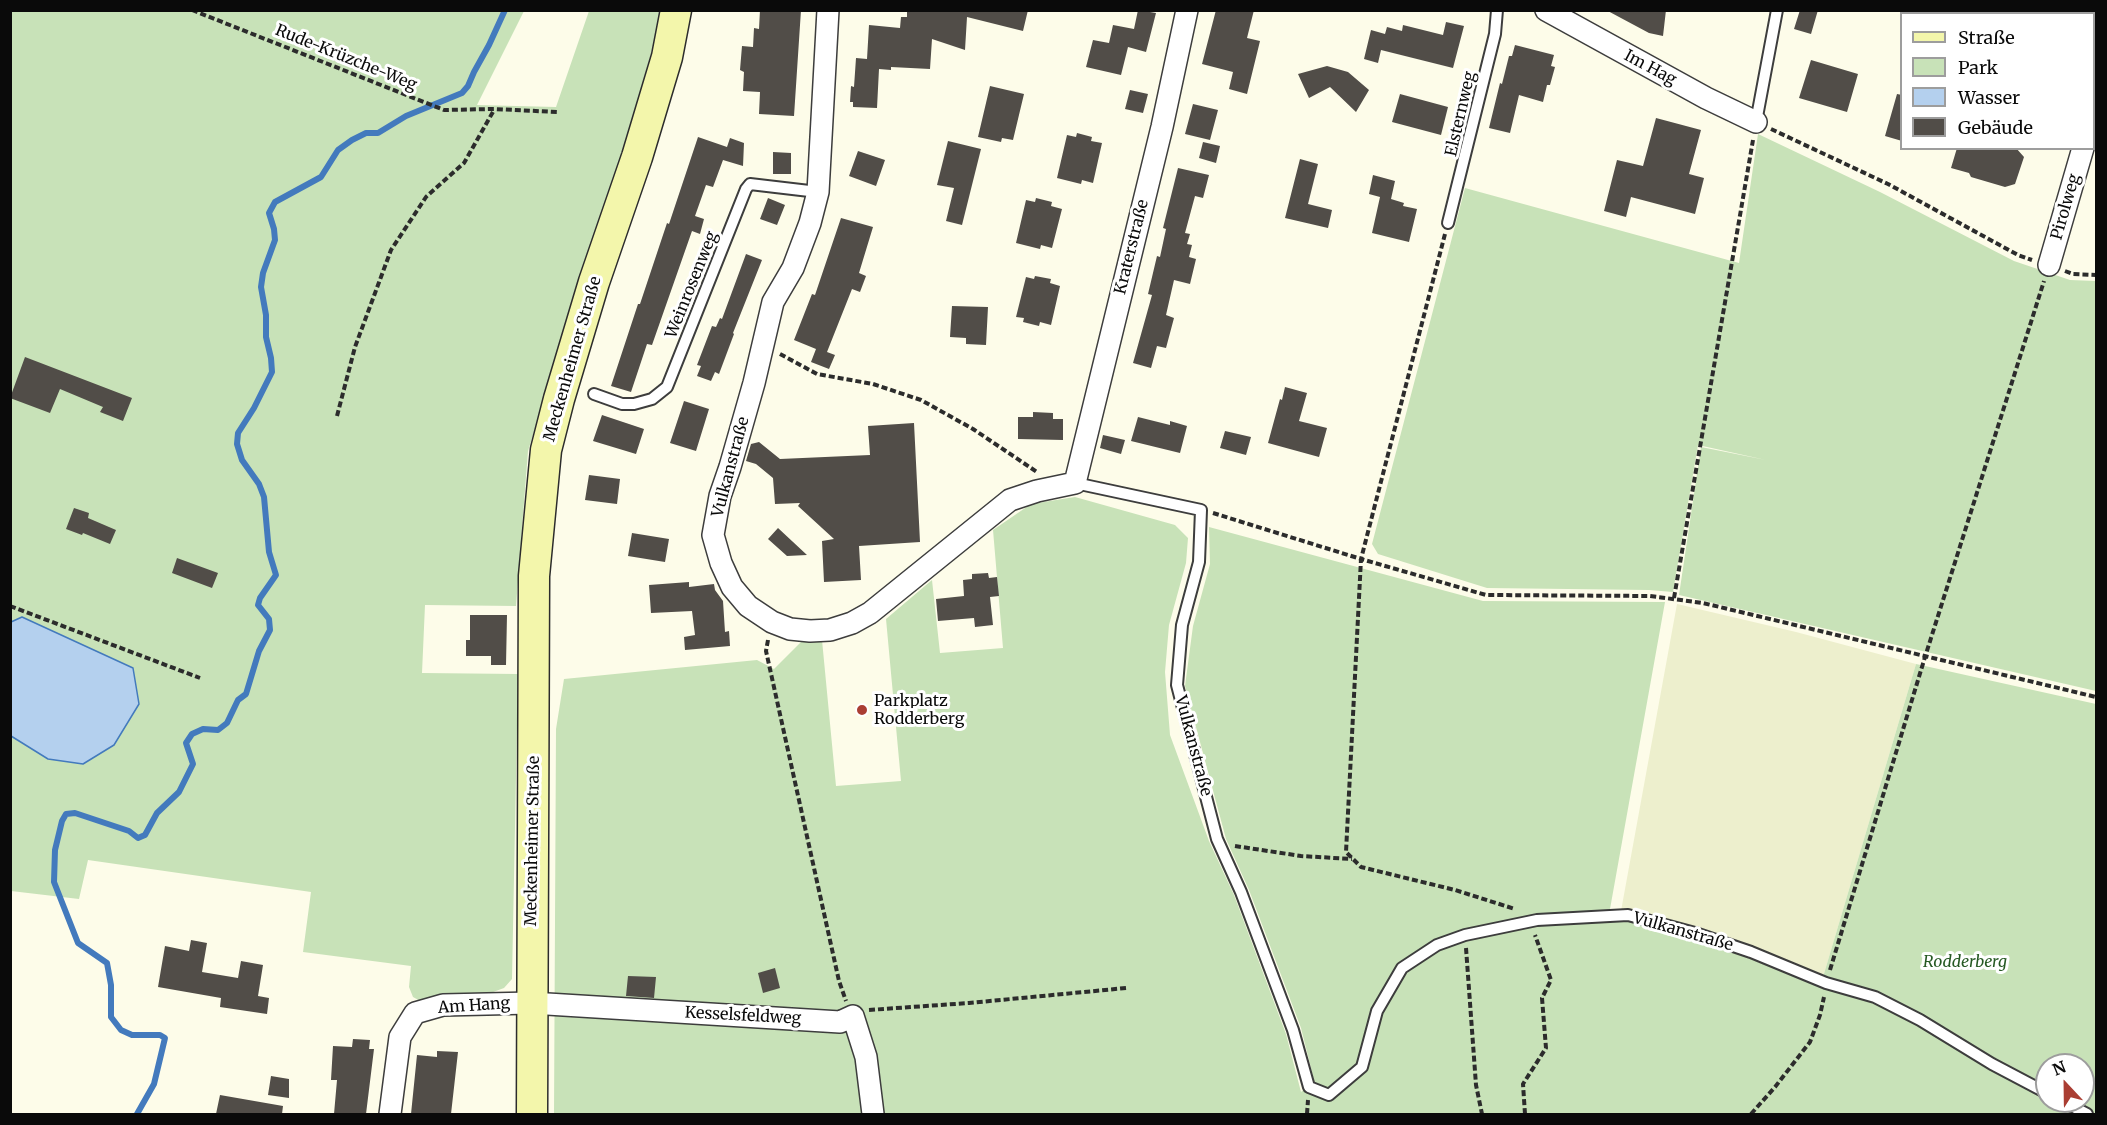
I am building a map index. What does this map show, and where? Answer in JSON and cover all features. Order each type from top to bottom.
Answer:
[{"type":"main road","name":"Meckenheimer Straße","points":[[532,1114],[534,576],[546,450],[591,293],[667,57],[676,10]]},
{"type":"street","name":"Vulkanstraße","points":[[828,10],[818,192],[810,223],[793,268],[773,302],[754,383],[720,496],[713,535],[721,563],[732,587],[748,606],[772,622],[790,629],[830,630],[852,623],[891,597],[1010,500],[1037,490],[1066,485]]},
{"type":"street","name":"Kraterstraße","points":[[1066,485],[1162,127],[1187,10]]},
{"type":"street","name":"Im Hag","points":[[1546,10],[1696,93],[1756,122]]},
{"type":"street","name":"Pirolweg","points":[[2049,265],[2082,150]]},
{"type":"street","name":"Kesselsfeldweg","points":[[531,1003],[840,1022],[853,1016]]},
{"type":"street","name":"Am Hang","points":[[390,1114],[400,1037],[416,1013],[443,1005],[531,1003]]},
{"type":"street","points":[[853,1016],[866,1057],[873,1114]]},
{"type":"lane","name":"Elsternweg","points":[[1448,223],[1496,34],[1497,10]]},
{"type":"lane","points":[[1756,122],[1777,10]]},
{"type":"lane","name":"Weinrosenweg","points":[[594,394],[622,404],[634,404],[652,399],[667,387],[746,189],[750,184],[818,192]]},
{"type":"lane","name":"Vulkanstraße","points":[[1066,485],[1201,510],[1199,562],[1182,625],[1177,685],[1217,839],[1241,892],[1293,1030],[1309,1087],[1329,1095],[1362,1067],[1377,1011],[1402,968],[1437,945],[1465,935],[1537,920],[1628,915],[1706,937],[1751,952],[1826,983],[1875,997],[1920,1020],[1992,1064],[2035,1087]]},
{"type":"path","name":"Rude-Krüzche-Weg","points":[[192,10],[444,110],[494,109],[557,112]]},
{"type":"path","points":[[337,416],[355,346],[391,250],[426,197],[464,163],[494,109]]},
{"type":"path","points":[[1674,598],[1756,122],[1888,184],[2018,255],[2073,274],[2097,275]]},
{"type":"path","points":[[1448,223],[1360,559],[1346,852],[1361,867],[1530,913],[1537,920],[1534,931],[1551,980],[1542,998],[1546,1048],[1523,1084],[1525,1114]]},
{"type":"path","points":[[1751,1114],[1775,1088],[1810,1042],[1820,1015],[1826,983],[1925,657],[2049,265]]},
{"type":"path","points":[[798,364],[817,374],[873,384],[921,400],[1066,485]]},
{"type":"path","points":[[1201,510],[1486,595],[1674,598],[2097,697]]},
{"type":"path","points":[[10,606],[200,678]]},
{"type":"path","points":[[772,622],[766,651],[839,981],[853,1016],[871,1009],[969,1004],[1126,988]]},
{"type":"path","points":[[1217,839],[1232,845],[1301,856],[1353,859]]},
{"type":"path","points":[[1465,935],[1476,1085],[1482,1114]]},
{"type":"green space","points":[[11,11],[524,11],[477,105],[556,107],[589,11],[663,11],[626,142],[608,192],[528,451],[516,606],[425,605],[422,673],[518,674],[512,979],[504,988],[485,995],[422,1002],[413,997],[409,987],[411,966],[303,952],[311,892],[88,860],[79,899],[11,891]]},
{"type":"green space","points":[[1758,134],[1880,192],[2014,261],[2070,280],[2096,281],[2096,691],[1679,595],[1701,447],[1766,460],[1698,445],[1673,592],[1487,588],[1378,554],[1372,544],[1465,188],[1739,263]]},
{"type":"green space","name":"Rodderberg","points":[[1075,497],[1175,525],[1188,538],[1186,563],[1169,625],[1165,672],[1170,735],[1209,841],[1234,895],[1286,1034],[1301,1092],[1314,1080],[1301,1028],[1249,890],[1226,839],[1185,686],[1193,626],[1210,564],[1209,527],[1483,601],[1665,602],[1610,909],[1630,911],[1695,927],[1753,947],[1823,977],[1916,664],[2096,704],[2096,1114],[554,1114],[556,729],[564,679],[757,660],[774,669],[802,641],[822,640],[836,786],[901,781],[886,619],[932,580],[940,653],[1003,648],[993,530],[1031,504]]},
{"type":"green space","points":[[1677,604],[1796,632],[1916,664],[1823,977],[1753,947],[1695,927],[1630,911],[1621,911]]},
{"type":"water","points":[[22,617],[133,668],[139,704],[114,745],[83,764],[48,759],[11,736],[11,622]]},
{"type":"building","points":[[760,10],[801,10],[794,116],[759,114],[760,92],[743,91],[744,72],[740,70],[742,46],[753,47],[754,28],[759,29]]},
{"type":"building","points":[[907,10],[1028,10],[1023,31],[967,17],[965,50],[932,39],[930,69],[891,67],[891,70],[879,69],[877,108],[853,107],[853,102],[850,102],[851,86],[854,87],[856,58],[867,59],[869,25],[900,28],[901,17],[907,17]]},
{"type":"building","points":[[1138,10],[1156,13],[1146,52],[1128,47],[1121,75],[1086,67],[1093,40],[1109,43],[1113,25],[1134,29]]},
{"type":"building","points":[[1216,10],[1254,10],[1247,38],[1260,41],[1247,94],[1229,89],[1233,72],[1202,64]]},
{"type":"building","points":[[1606,10],[1666,10],[1663,36],[1649,33]]},
{"type":"building","points":[[1800,10],[1818,10],[1811,34],[1794,29]]},
{"type":"building","points":[[1446,22],[1464,26],[1453,68],[1381,50],[1378,63],[1364,59],[1371,30],[1385,34],[1387,27],[1402,31],[1403,25],[1443,35]]},
{"type":"building","points":[[1515,45],[1554,55],[1551,66],[1555,67],[1543,102],[1519,95],[1510,133],[1489,128],[1500,83],[1502,84],[1509,56],[1512,56]]},
{"type":"building","points":[[1811,60],[1858,74],[1847,112],[1799,98]]},
{"type":"building","points":[[1327,66],[1348,72],[1369,90],[1356,112],[1330,87],[1309,98],[1298,74]]},
{"type":"building","points":[[990,86],[1024,94],[1013,140],[1002,138],[1001,142],[978,137]]},
{"type":"building","points":[[1130,90],[1148,94],[1143,113],[1125,109]]},
{"type":"building","points":[[1400,94],[1448,107],[1441,135],[1392,122]]},
{"type":"building","points":[[1897,94],[1900,95],[1900,140],[1885,136]]},
{"type":"building","points":[[1193,104],[1218,110],[1210,140],[1185,134]]},
{"type":"building","points":[[1656,118],[1701,130],[1689,174],[1704,178],[1695,214],[1631,197],[1626,217],[1604,211],[1617,160],[1643,166]]},
{"type":"building","points":[[1077,133],[1092,137],[1091,141],[1102,143],[1093,183],[1082,180],[1081,184],[1057,178],[1067,135],[1076,137]]},
{"type":"building","points":[[698,137],[727,147],[730,138],[744,143],[743,166],[723,160],[713,187],[706,185],[695,216],[704,219],[700,234],[692,231],[652,345],[647,344],[631,392],[611,386],[638,304],[640,304],[667,223],[669,224]]},
{"type":"building","points":[[948,141],[981,149],[962,225],[946,221],[954,188],[937,185]]},
{"type":"building","points":[[1203,142],[1220,146],[1216,163],[1199,158]]},
{"type":"building","points":[[1956,150],[2018,150],[2024,157],[2015,184],[2005,187],[1971,177],[1969,173],[1951,168]]},
{"type":"building","points":[[858,151],[885,160],[876,186],[849,176]]},
{"type":"building","points":[[773,152],[791,153],[791,174],[773,174]]},
{"type":"building","points":[[1300,159],[1318,164],[1308,204],[1332,210],[1328,228],[1285,218]]},
{"type":"building","points":[[1178,168],[1209,175],[1203,198],[1195,196],[1185,233],[1190,234],[1187,244],[1192,245],[1189,257],[1196,259],[1190,284],[1174,280],[1166,315],[1174,318],[1166,348],[1157,346],[1151,368],[1133,363],[1152,295],[1148,294],[1157,256],[1160,257],[1166,229],[1163,228]]},
{"type":"building","points":[[1373,175],[1395,181],[1391,199],[1404,203],[1403,206],[1417,209],[1409,242],[1372,233],[1380,197],[1369,194]]},
{"type":"building","points":[[768,198],[785,205],[777,225],[760,219]]},
{"type":"building","points":[[1036,198],[1052,202],[1051,206],[1062,209],[1052,248],[1041,245],[1040,249],[1016,243],[1026,200],[1035,202]]},
{"type":"building","points":[[841,218],[873,227],[859,273],[866,276],[860,292],[852,289],[827,352],[835,355],[829,369],[811,362],[816,349],[794,340],[812,294],[815,295]]},
{"type":"building","points":[[746,254],[762,260],[719,374],[715,372],[711,381],[697,376],[701,366],[697,365],[712,326],[716,327],[720,318],[722,319]]},
{"type":"building","points":[[1035,276],[1051,279],[1050,283],[1060,286],[1051,325],[1040,322],[1039,326],[1023,322],[1024,318],[1016,317],[1026,277],[1034,279]]},
{"type":"building","points":[[952,306],[988,307],[986,345],[966,344],[966,338],[950,337]]},
{"type":"building","points":[[25,357],[132,398],[123,421],[100,412],[103,407],[60,389],[50,413],[10,398]]},
{"type":"building","points":[[1285,387],[1307,393],[1299,421],[1327,428],[1319,457],[1268,443]]},
{"type":"building","points":[[684,401],[709,409],[696,451],[670,443]]},
{"type":"building","points":[[1033,412],[1053,413],[1053,419],[1063,419],[1063,440],[1018,439],[1018,417],[1033,417]]},
{"type":"building","points":[[602,415],[644,429],[636,454],[593,441]]},
{"type":"building","points":[[1138,417],[1170,425],[1170,421],[1187,426],[1180,453],[1131,441]]},
{"type":"building","points":[[914,423],[920,542],[859,546],[861,580],[824,582],[822,541],[834,539],[798,506],[800,503],[775,504],[773,478],[756,464],[746,461],[751,444],[759,442],[780,459],[870,455],[868,426]]},
{"type":"building","points":[[1225,431],[1251,437],[1246,455],[1220,448]]},
{"type":"building","points":[[1103,435],[1125,440],[1121,454],[1100,448]]},
{"type":"building","points":[[589,475],[620,479],[617,504],[585,500]]},
{"type":"building","points":[[74,508],[89,513],[88,518],[116,530],[110,544],[66,529]]},
{"type":"building","points":[[778,528],[807,555],[787,556],[768,539]]},
{"type":"building","points":[[632,533],[669,539],[665,562],[628,556]]},
{"type":"building","points":[[177,558],[218,573],[212,588],[172,573]]},
{"type":"building","points":[[988,573],[989,578],[997,577],[999,596],[990,597],[993,625],[975,627],[974,618],[938,621],[936,599],[964,596],[963,580],[972,579],[972,574]]},
{"type":"building","points":[[689,582],[689,587],[714,584],[715,590],[723,601],[725,632],[729,631],[730,646],[685,650],[684,637],[695,635],[692,611],[651,613],[649,585]]},
{"type":"building","points":[[470,615],[507,615],[506,665],[491,665],[491,656],[466,656],[466,640],[470,640]]},
{"type":"building","points":[[191,940],[207,943],[202,972],[238,978],[241,961],[263,965],[258,996],[269,998],[267,1014],[220,1007],[221,998],[158,987],[165,946],[189,951]]},
{"type":"building","points":[[775,968],[780,988],[763,993],[758,973]]},
{"type":"building","points":[[628,976],[656,977],[654,998],[626,996]]},
{"type":"building","points":[[353,1039],[370,1040],[369,1049],[374,1049],[366,1114],[334,1114],[337,1080],[331,1080],[333,1046],[352,1047]]},
{"type":"building","points":[[437,1051],[458,1052],[451,1114],[411,1114],[417,1055],[437,1057]]},
{"type":"building","points":[[271,1076],[289,1079],[289,1098],[268,1095]]},
{"type":"building","points":[[220,1095],[283,1106],[282,1114],[216,1114]]},
{"type":"waterway","points":[[137,1114],[154,1084],[165,1038],[160,1035],[132,1035],[121,1030],[111,1017],[111,985],[107,963],[78,943],[54,882],[55,850],[62,821],[66,814],[75,813],[129,831],[138,838],[145,835],[157,813],[179,792],[193,764],[186,743],[192,734],[203,729],[218,730],[227,723],[238,700],[246,694],[259,651],[270,630],[269,619],[258,605],[260,598],[276,575],[269,552],[264,497],[259,484],[242,460],[237,444],[238,433],[254,408],[272,372],[261,287],[263,273],[275,240],[269,213],[275,202],[321,177],[338,150],[352,140],[366,133],[378,133],[406,116],[462,93],[468,86],[505,10]]},
{"type":"place","name":"Parkplatz Rodderberg","points":[[862,710]]}]
